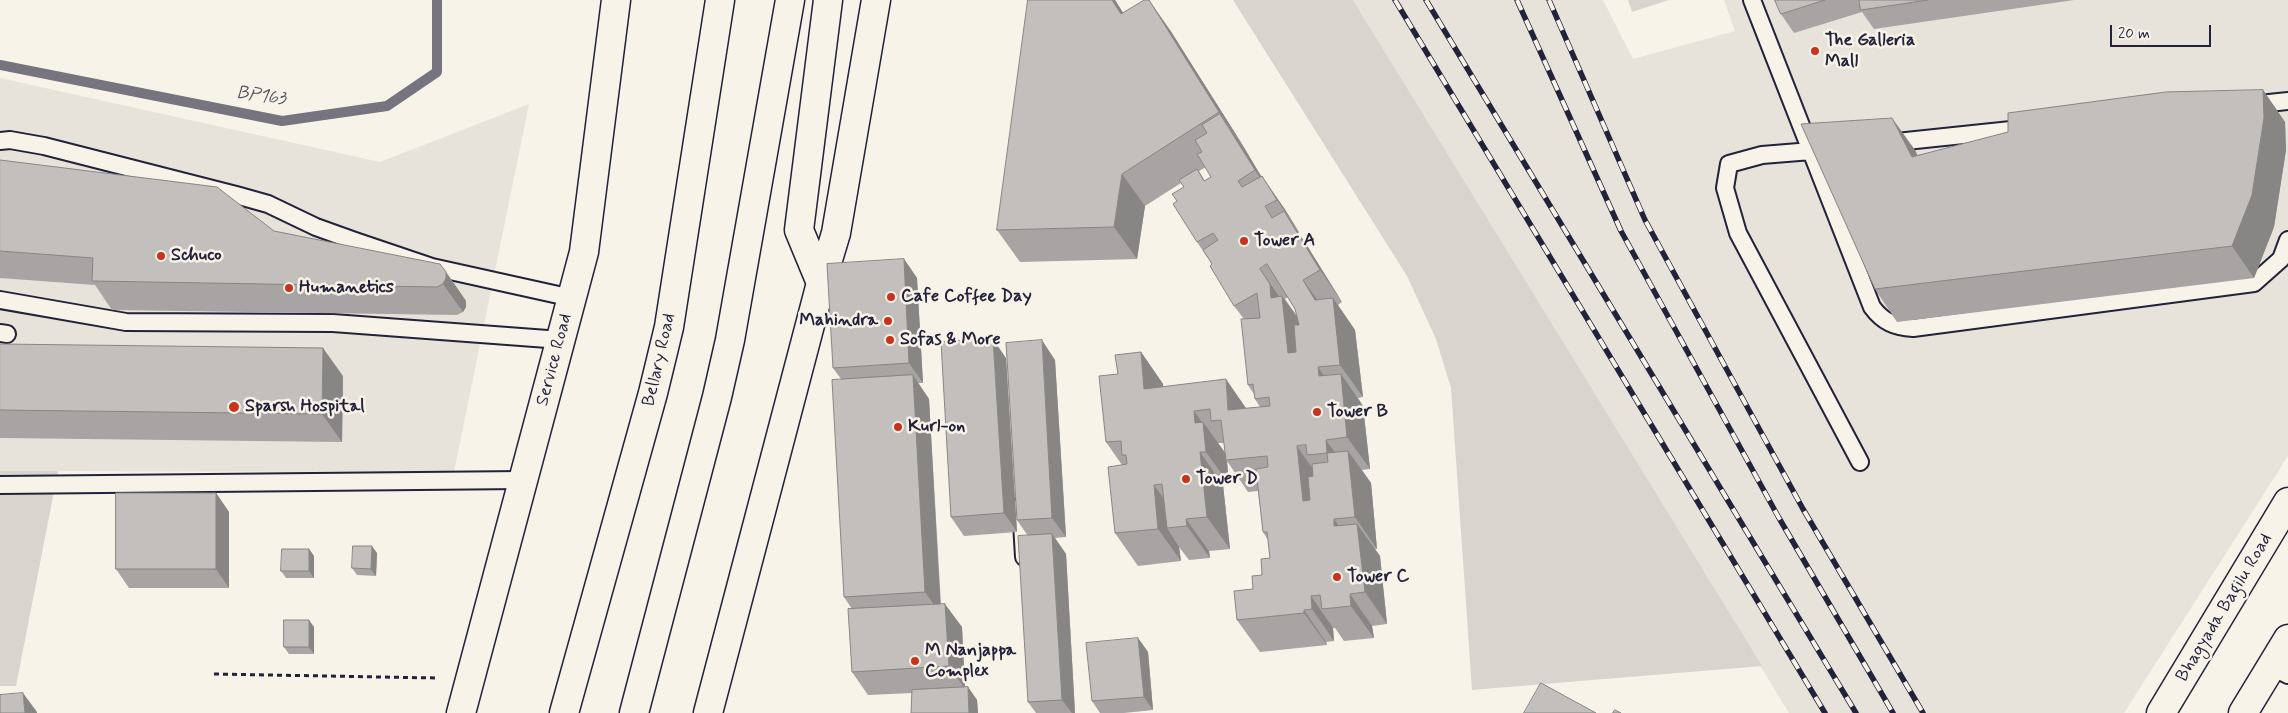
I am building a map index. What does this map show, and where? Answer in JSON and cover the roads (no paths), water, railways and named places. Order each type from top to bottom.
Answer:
[{"type":"main road","name":"Service Road","points":[[461,713],[584,252],[616,0]]},
{"type":"main road","name":"Bellary Road","points":[[564,713],[653,393],[669,327],[720,0]]},
{"type":"main road","points":[[634,713],[717,397],[730,340],[790,0]]},
{"type":"main road","points":[[821,283],[799,230],[828,0]]},
{"type":"main road","points":[[708,713],[821,283],[836,233],[876,0]]},
{"type":"main road","name":"Bhagyada Bagilu Road","points":[[2161,713],[2288,502]]},
{"type":"main road","points":[[2243,713],[2280,671],[2288,639]]},
{"type":"lane","points":[[1752,0],[1872,307],[1879,316],[1890,324],[1913,328],[2254,284],[2281,259],[2288,240]]},
{"type":"lane","points":[[2238,106],[2288,101]]},
{"type":"lane","points":[[1871,145],[2050,126]]},
{"type":"lane","points":[[0,141],[10,140],[44,146],[236,195],[268,204],[316,227],[432,267],[572,298]]},
{"type":"lane","points":[[1851,147],[1762,155],[1729,164],[1725,188],[1738,233],[1860,462]]},
{"type":"lane","points":[[0,300],[126,322],[333,322],[561,340]]},
{"type":"lane","points":[[0,485],[523,480]]},
{"type":"lane","points":[[1020,489],[1025,577]]},
{"type":"waterway","name":"BP163","points":[[0,65],[282,121],[387,106],[437,72],[437,0]]},
{"type":"railway","points":[[1395,0],[1825,713]]},
{"type":"railway","points":[[1426,0],[1856,713]]},
{"type":"railway","points":[[1517,0],[1621,231],[1779,518],[1893,713]]},
{"type":"railway","points":[[1549,0],[1645,220],[1803,509],[1923,713]]},
{"type":"place","name":"The Galleria Mall","points":[[1815,51]]},
{"type":"place","name":"Tower A","points":[[1244,241]]},
{"type":"place","name":"Schuco","points":[[161,256]]},
{"type":"place","name":"Humanetics","points":[[289,288]]},
{"type":"place","name":"Cafe Coffee Day","points":[[891,297]]},
{"type":"place","name":"Mahindra","points":[[888,321]]},
{"type":"place","name":"Sofas & More","points":[[890,340]]},
{"type":"place","name":"Sparsh Hospital","points":[[234,407]]},
{"type":"place","name":"Tower B","points":[[1317,412]]},
{"type":"place","name":"Kurl-on","points":[[898,427]]},
{"type":"place","name":"Tower D","points":[[1186,479]]},
{"type":"place","name":"Tower C","points":[[1337,577]]},
{"type":"place","name":"M Nanjappa Complex","points":[[915,661]]}]
